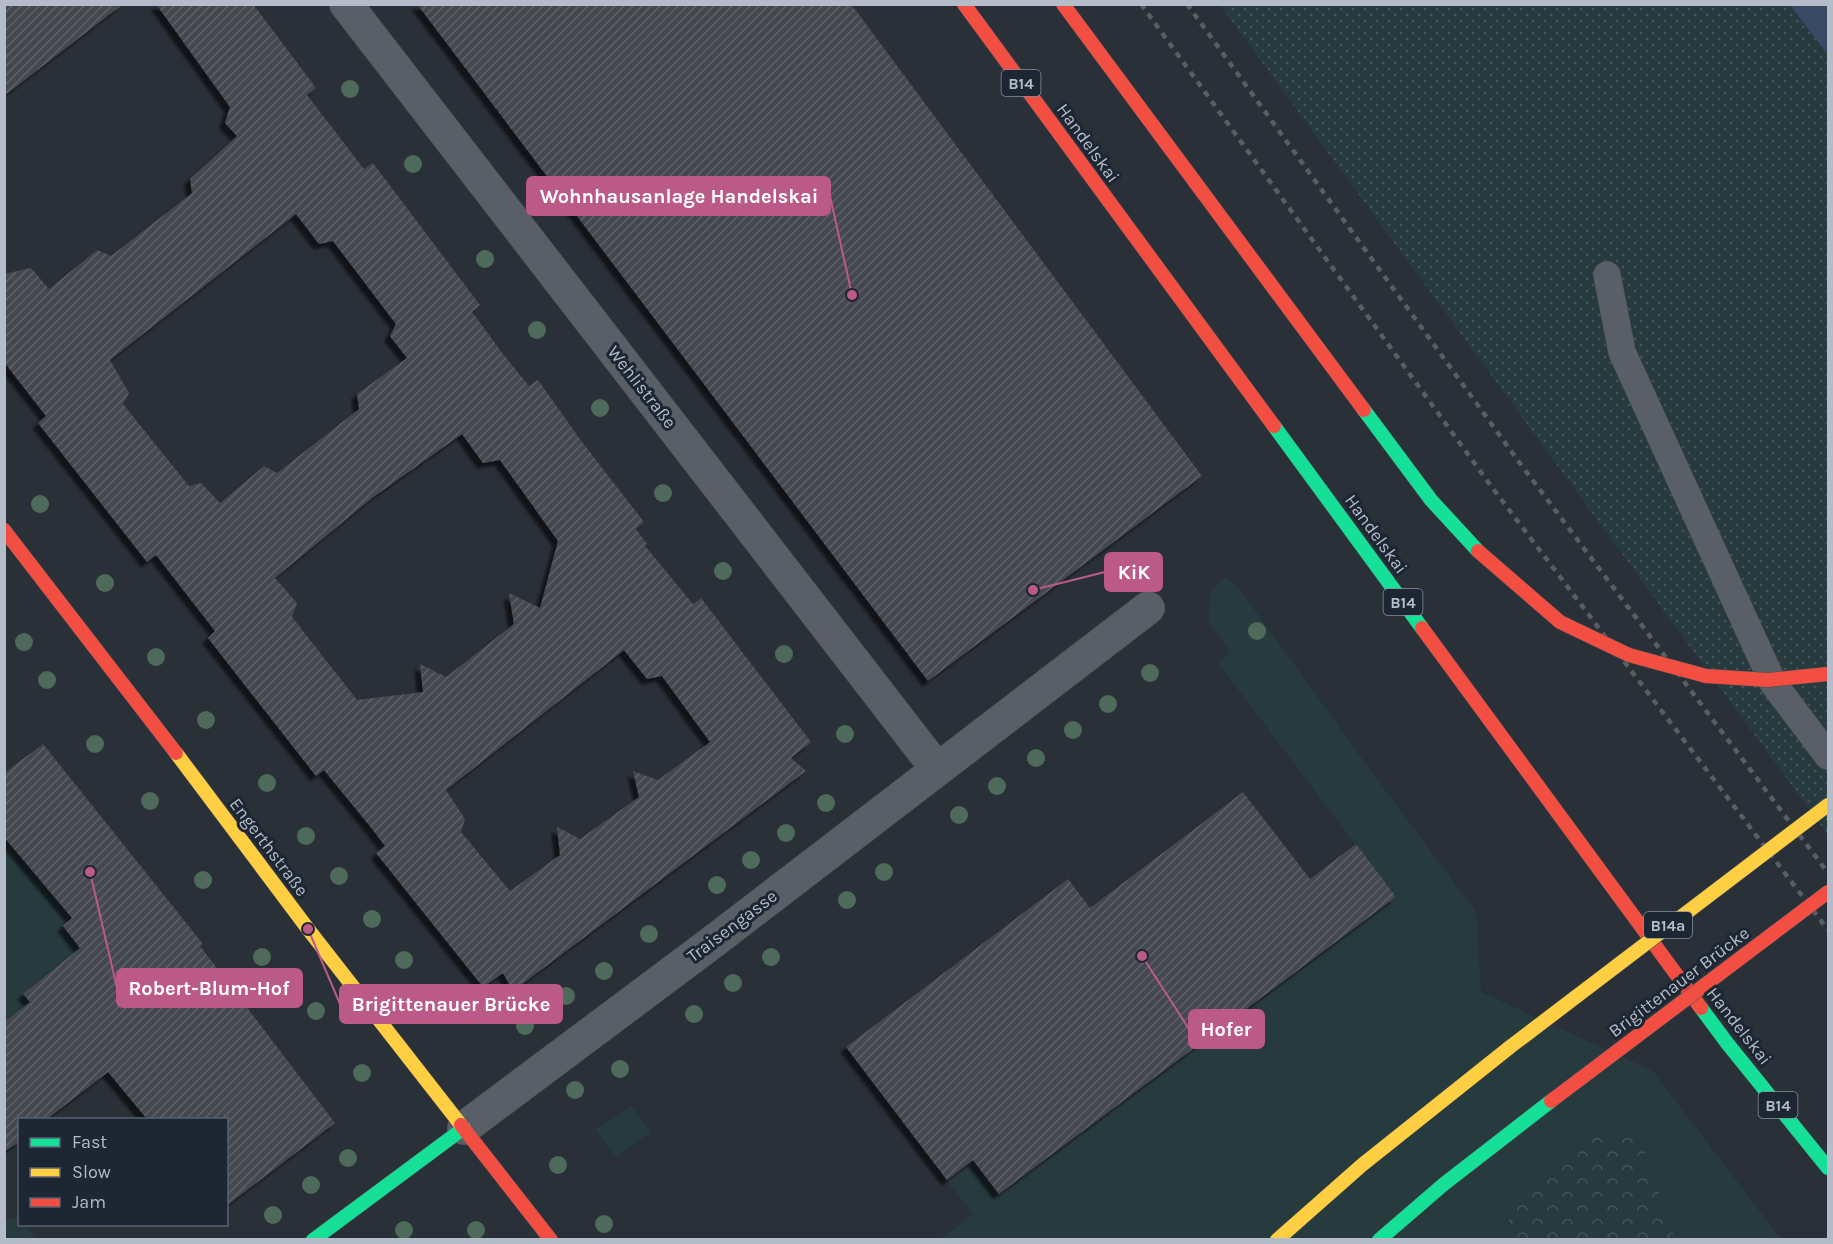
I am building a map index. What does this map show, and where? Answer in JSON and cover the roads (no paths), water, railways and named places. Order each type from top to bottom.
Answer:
[{"type":"main road","name":"Handelskai","points":[[964,4],[1720,1033],[1828,1168]]},
{"type":"main road","points":[[1063,4],[1431,500],[1478,551],[1560,622],[1629,655],[1706,676],[1768,680],[1828,674]]},
{"type":"main road","name":"Engerthstraße","points":[[4,530],[71,615],[308,930],[551,1239]]},
{"type":"main road","name":"B14a","points":[[1277,1239],[1403,1130],[1828,805]]},
{"type":"main road","name":"Brigittenauer Brücke","points":[[1379,1239],[1444,1184],[1551,1101],[1828,892]]},
{"type":"main road","name":"Traisengasse","points":[[313,1239],[464,1128]]},
{"type":"street","name":"Wehlistraße","points":[[346,4],[937,768]]},
{"type":"street","name":"Traisengasse","points":[[464,1128],[700,951],[1148,608]]},
{"type":"lane","points":[[1607,275],[1622,352],[1773,683],[1828,756]]},
{"type":"water","points":[[1790,5],[1828,5],[1828,55]]},
{"type":"railway","points":[[1141,4],[1491,486],[1828,930]]},
{"type":"railway","points":[[1187,4],[1519,462],[1828,873]]},
{"type":"place","name":"Wohnhausanlage Handelskai","points":[[852,295]]},
{"type":"place","name":"KiK","points":[[1033,590]]},
{"type":"place","name":"Robert-Blum-Hof","points":[[90,872]]},
{"type":"place","name":"Brigittenauer Brücke","points":[[308,929]]},
{"type":"place","name":"Hofer","points":[[1142,956]]}]
